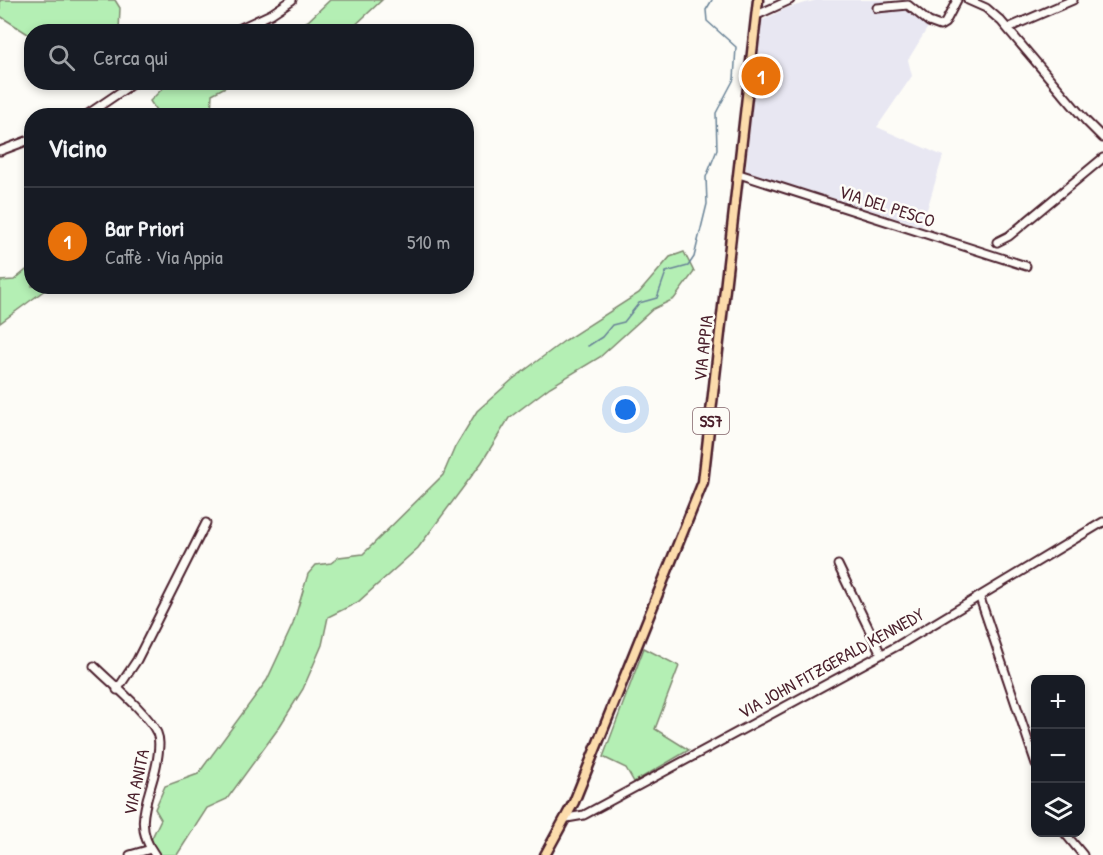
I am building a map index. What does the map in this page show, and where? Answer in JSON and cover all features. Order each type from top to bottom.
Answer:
[{"type":"main road","name":"VIA APPIA","points":[[567,818],[703,482],[758,0]]},
{"type":"main road","name":"SS7","points":[[545,855],[567,818]]},
{"type":"street","points":[[249,24],[271,14],[292,0]]},
{"type":"street","points":[[757,15],[790,0]]},
{"type":"street","points":[[878,8],[907,4],[929,22],[940,26],[946,22],[957,0]]},
{"type":"street","points":[[968,0],[993,13],[1008,28],[1103,138]]},
{"type":"street","points":[[1008,28],[1072,0]]},
{"type":"street","points":[[97,108],[123,90]]},
{"type":"street","points":[[0,151],[24,142]]},
{"type":"street","points":[[997,242],[1009,236],[1103,158]]},
{"type":"street","name":"VIA DEL PESCO","points":[[739,174],[1026,266]]},
{"type":"street","name":"VIA JOHN FITZGERALD KENNEDY","points":[[567,818],[584,815],[881,654],[980,598],[1103,522]]},
{"type":"street","points":[[117,690],[137,660],[206,523]]},
{"type":"street","points":[[838,565],[881,654]]},
{"type":"street","points":[[980,598],[1031,753]]},
{"type":"street","name":"VIA ANITA","points":[[94,666],[151,724],[159,738],[155,775],[142,815],[144,837],[153,852]]},
{"type":"street","points":[[1068,837],[1083,855]]},
{"type":"street","points":[[130,855],[153,852]]},
{"type":"shaded area","points":[[817,0],[883,0],[913,14],[928,27],[908,60],[912,76],[877,127],[943,156],[922,226],[746,171],[759,22],[787,8]]},
{"type":"green space","points":[[0,0],[115,0],[120,8],[119,24],[24,24],[24,31],[0,16]]},
{"type":"green space","points":[[330,0],[382,0],[356,24],[301,24],[308,21]]},
{"type":"green space","points":[[161,90],[220,90],[212,94],[211,108],[154,108],[150,101]]},
{"type":"green space","points":[[684,252],[694,272],[674,299],[653,309],[600,357],[550,387],[509,418],[482,462],[418,548],[358,602],[328,617],[322,645],[303,689],[278,729],[227,799],[207,808],[177,855],[158,855],[149,844],[161,819],[155,809],[165,786],[198,774],[267,680],[293,624],[308,574],[316,565],[331,563],[339,557],[363,554],[443,475],[455,447],[477,411],[513,379],[564,341],[639,293],[670,257]]},
{"type":"green space","points":[[24,272],[24,294],[39,294],[0,323],[0,281],[14,280]]},
{"type":"green space","points":[[644,648],[679,666],[655,729],[689,750],[634,782],[626,768],[603,757]]},
{"type":"waterway","points":[[588,346],[602,337],[612,325],[624,322],[639,303],[657,298],[666,272],[688,266],[694,257],[707,204],[706,177],[717,150],[716,113],[734,79],[736,47],[707,21],[706,10],[712,0]]},
{"type":"place","name":"Bar Priori","points":[[761,76]]}]
